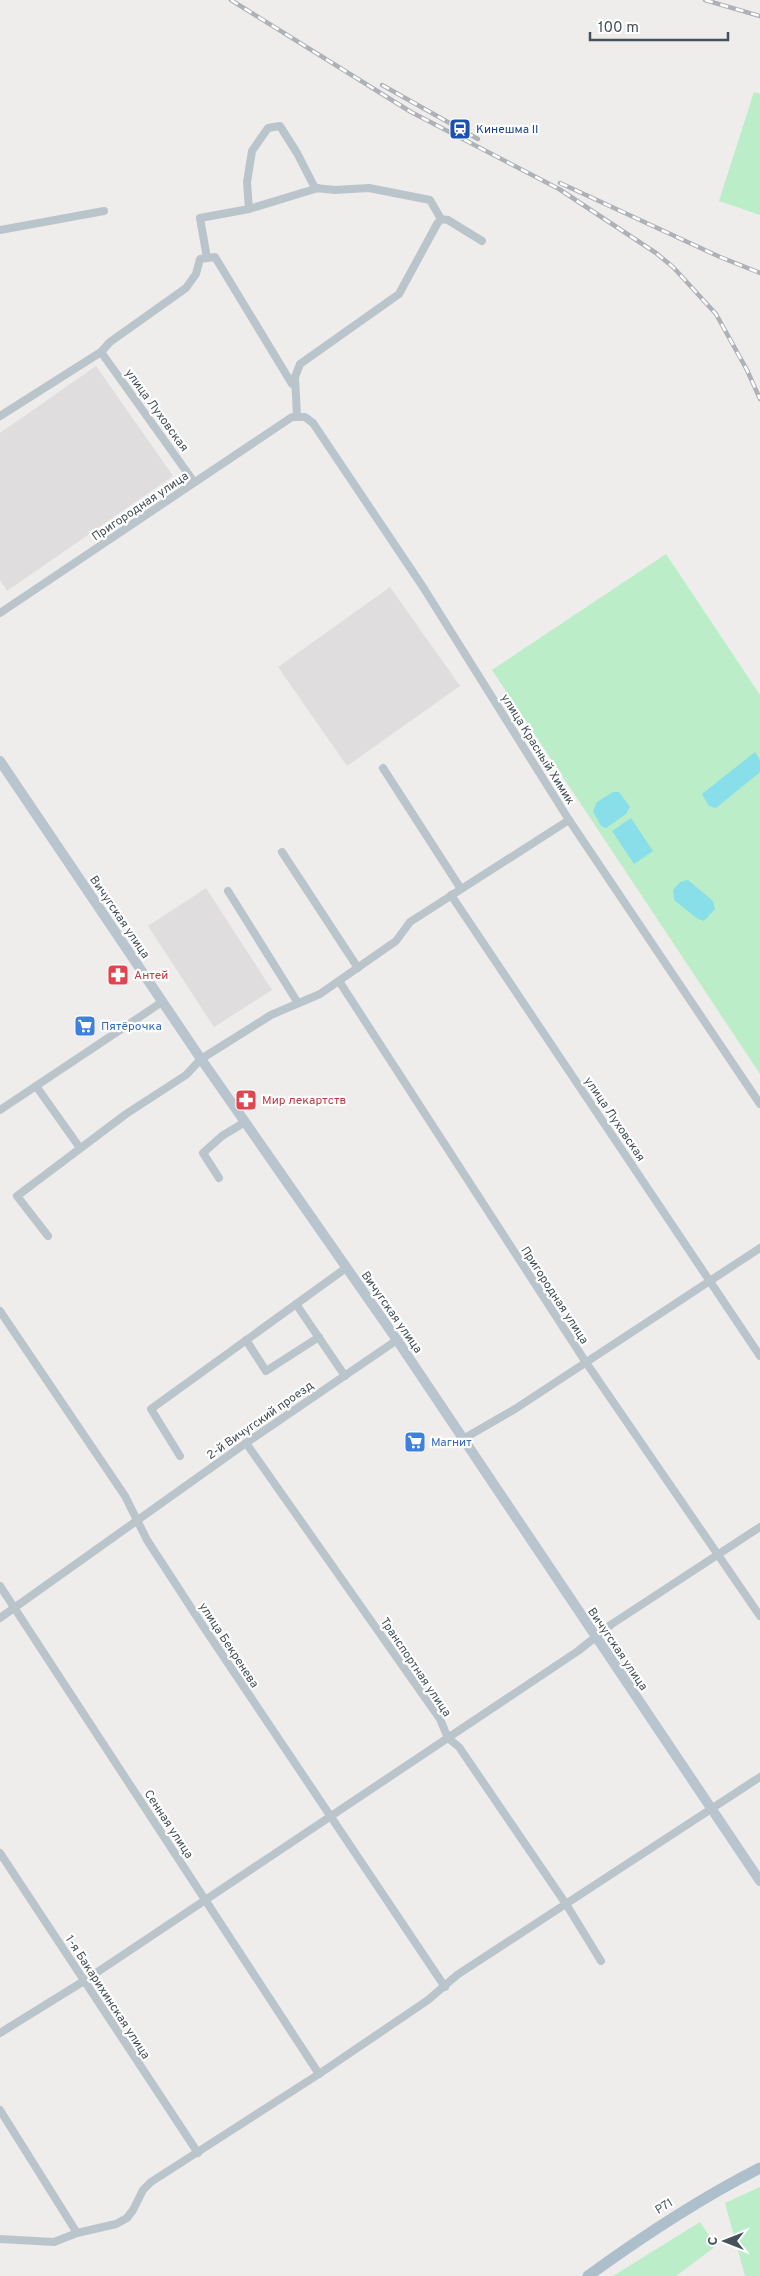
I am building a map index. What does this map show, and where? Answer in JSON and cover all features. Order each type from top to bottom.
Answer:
[{"type":"main road","name":"Вичугская улица","points":[[0,760],[201,1059],[397,1340],[760,1881]]},
{"type":"main road","name":"Р71","points":[[588,2276],[664,2222],[715,2191],[760,2168]]},
{"type":"street","points":[[250,209],[247,182],[252,152],[268,128],[280,126],[297,153],[315,188],[318,188]]},
{"type":"street","points":[[0,416],[101,352],[110,342],[186,288],[196,274],[203,258],[200,218],[250,209],[318,188],[336,190],[369,188],[430,200],[441,219]]},
{"type":"street","points":[[0,230],[104,210]]},
{"type":"street","points":[[441,219],[448,220],[482,240]]},
{"type":"street","points":[[294,417],[295,377],[300,364],[399,294],[436,224],[441,219]]},
{"type":"street","points":[[203,258],[214,257],[292,384]]},
{"type":"street","name":"улица Луховская","points":[[101,352],[194,482]]},
{"type":"street","name":"Пригородная улица","points":[[0,612],[294,417]]},
{"type":"street","name":"улица Красный Химик","points":[[294,417],[305,417],[313,423],[352,480],[423,587],[569,820],[760,1104]]},
{"type":"street","points":[[383,768],[461,889]]},
{"type":"street","points":[[48,1236],[17,1196],[126,1114],[186,1075],[201,1059],[271,1015],[320,994],[396,941],[410,922],[569,820]]},
{"type":"street","points":[[282,852],[358,968]]},
{"type":"street","points":[[228,891],[298,1003]]},
{"type":"street","name":"улица Луховская","points":[[451,895],[760,1356]]},
{"type":"street","name":"Пригородная улица","points":[[339,981],[585,1361],[720,1554],[760,1616]]},
{"type":"street","points":[[0,1110],[162,1002]]},
{"type":"street","points":[[36,1086],[80,1148]]},
{"type":"street","points":[[219,1178],[203,1153],[222,1136],[245,1122]]},
{"type":"street","points":[[463,1439],[515,1409],[585,1361],[760,1248]]},
{"type":"street","points":[[180,1456],[151,1409],[346,1268]]},
{"type":"street","points":[[296,1304],[345,1376]]},
{"type":"street","name":"улица Бекренева","points":[[0,1311],[3,1321],[125,1496],[158,1557],[329,1816],[445,1987]]},
{"type":"street","points":[[246,1340],[266,1371],[319,1337]]},
{"type":"street","name":"2-й Вичугский проезд","points":[[0,1618],[246,1443],[397,1340]]},
{"type":"street","name":"Транспортная улица","points":[[246,1443],[440,1719],[448,1738],[460,1747],[566,1904],[601,1961]]},
{"type":"street","points":[[0,2033],[84,1981],[206,1900],[760,1527]]},
{"type":"street","name":"Сенная улица","points":[[0,1586],[319,2074]]},
{"type":"street","points":[[0,2239],[54,2242],[77,2233],[116,2224],[126,2218],[133,2210],[143,2190],[151,2182],[319,2074],[445,1987],[457,1975],[760,1777]]},
{"type":"street","name":"1-я Бакарихинская улица","points":[[0,1852],[198,2153]]},
{"type":"street","points":[[0,2110],[77,2233]]},
{"type":"shaded area","points":[[96,366],[173,476],[7,591],[0,580],[0,433]]},
{"type":"shaded area","points":[[390,587],[460,686],[347,766],[278,667]]},
{"type":"shaded area","points":[[206,888],[272,990],[214,1027],[148,926]]},
{"type":"green space","points":[[754,92],[760,94],[760,215],[719,201]]},
{"type":"green space","points":[[666,554],[760,695],[760,1074],[492,670]]},
{"type":"green space","points":[[760,2187],[760,2276],[745,2276],[725,2203]]},
{"type":"green space","points":[[700,2222],[716,2246],[676,2276],[613,2276]]},
{"type":"water","points":[[755,752],[760,760],[760,772],[716,808],[709,806],[702,794]]},
{"type":"water","points":[[613,792],[619,792],[630,807],[626,814],[606,828],[601,826],[593,811],[597,802]]},
{"type":"water","points":[[631,818],[653,851],[634,864],[612,831]]},
{"type":"water","points":[[688,880],[713,901],[715,909],[704,921],[698,919],[674,900],[673,890],[680,882]]},
{"type":"railway","points":[[231,0],[411,112],[559,189],[656,253],[673,267],[716,314],[747,370],[760,399]]},
{"type":"railway","points":[[705,0],[760,16]]},
{"type":"railway","points":[[382,85],[478,139]]},
{"type":"railway","points":[[560,183],[720,257],[760,273]]},
{"type":"place","name":"Кинешма II","points":[[460,129]]},
{"type":"place","name":"Антей","points":[[118,975]]},
{"type":"place","name":"Пятёрочка","points":[[85,1026]]},
{"type":"place","name":"Мир лекартств","points":[[246,1100]]},
{"type":"place","name":"Магнит","points":[[415,1442]]}]
